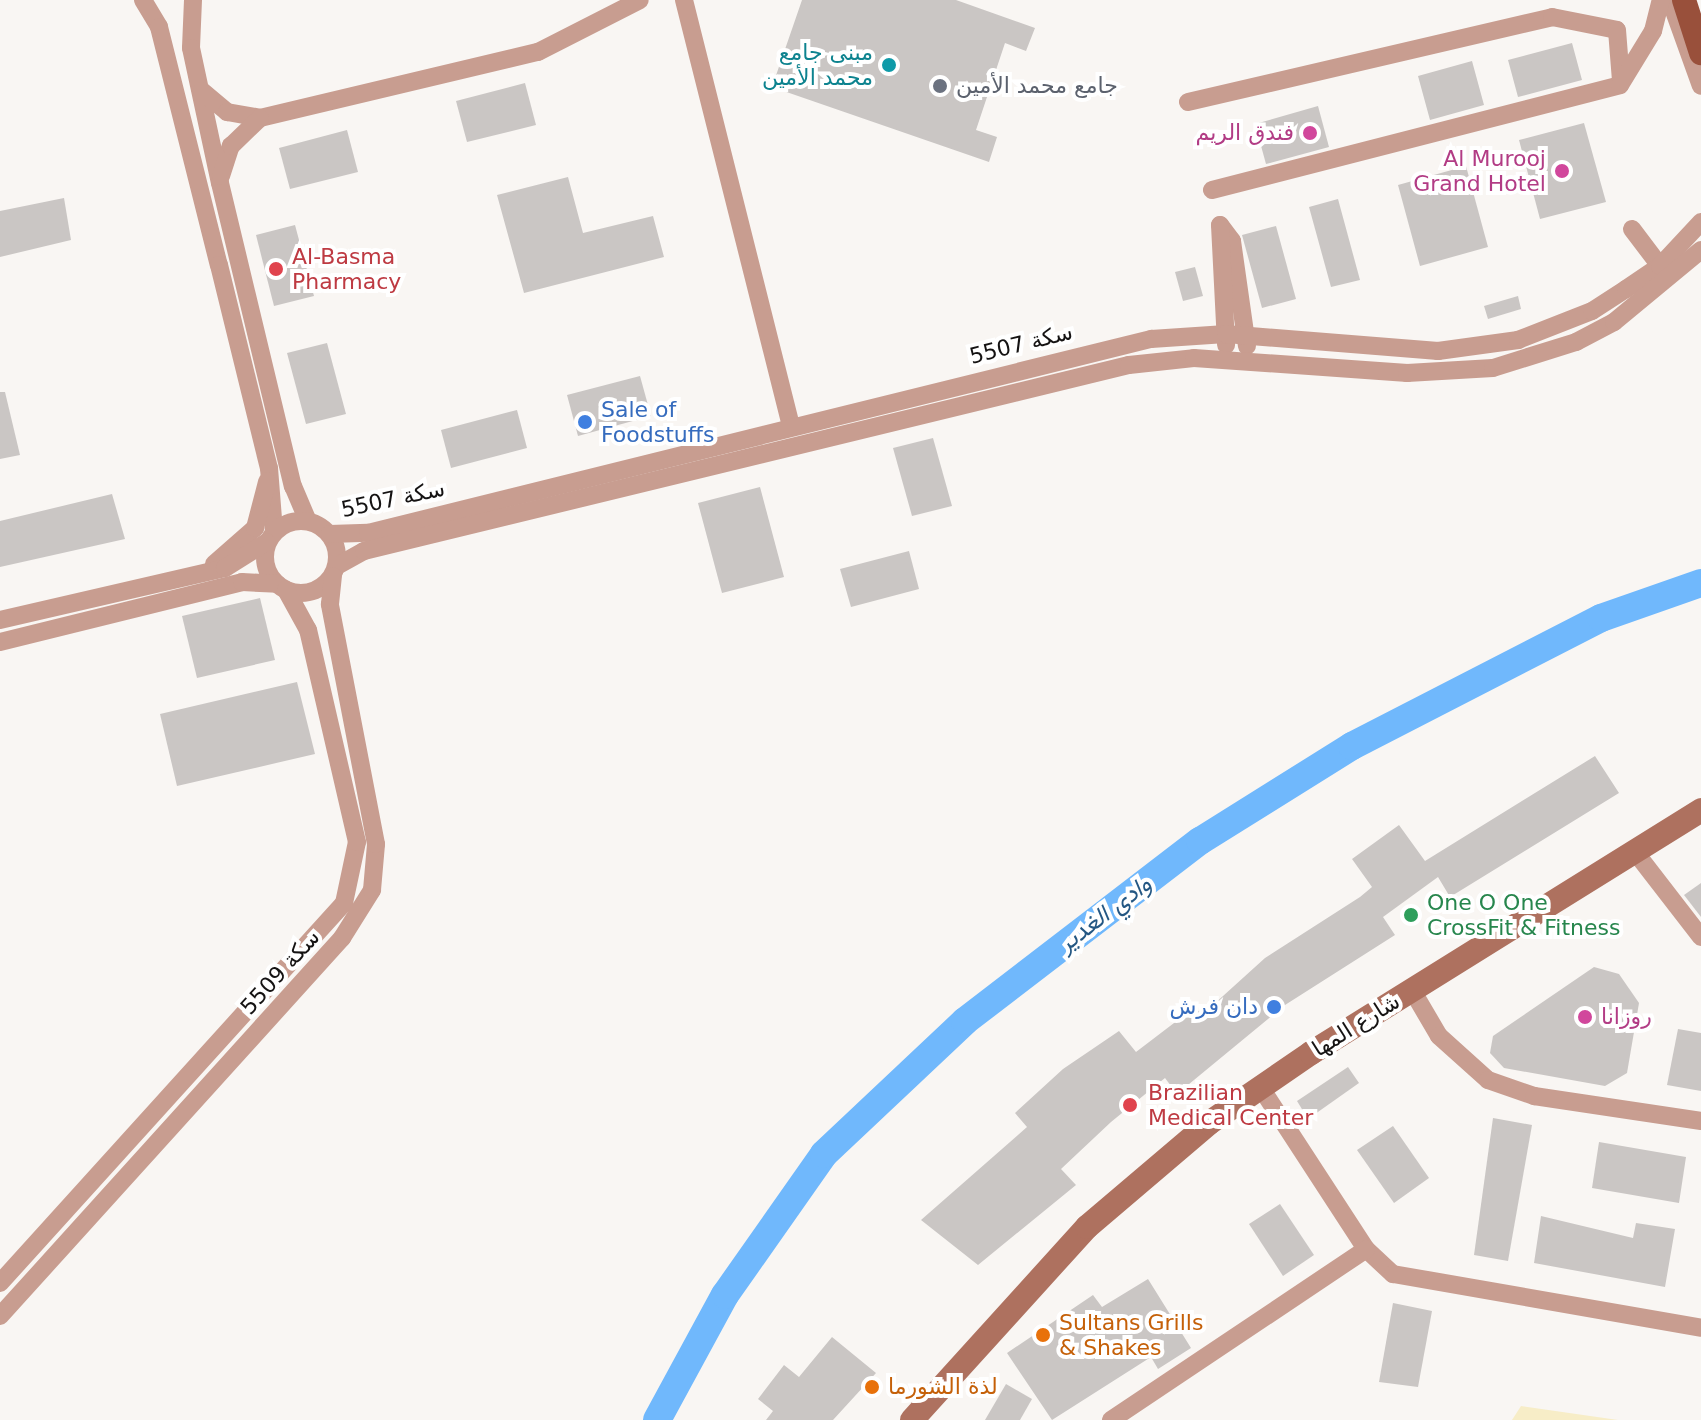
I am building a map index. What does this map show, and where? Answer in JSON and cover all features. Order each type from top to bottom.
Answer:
[{"type":"main road","points":[[1684,0],[1701,53]]},
{"type":"street","points":[[143,0],[159,27],[269,468],[271,537],[265,565],[282,587]]},
{"type":"street","points":[[0,642],[242,582],[317,590],[335,571],[330,534],[308,521],[293,486],[220,183],[189,29],[193,0]]},
{"type":"street","points":[[202,91],[227,112],[260,118],[538,52],[640,0]]},
{"type":"street","points":[[684,0],[791,427]]},
{"type":"street","points":[[1212,190],[1620,85],[1653,31],[1661,0]]},
{"type":"street","points":[[1670,0],[1701,86]]},
{"type":"street","points":[[1188,102],[1552,17],[1617,30],[1624,66],[1620,85]]},
{"type":"street","points":[[220,183],[231,146],[260,118]]},
{"type":"street","name":"سكة 5507","points":[[330,534],[368,533],[1113,346],[1226,334],[1397,350],[1478,348],[1556,328],[1660,266],[1701,222]]},
{"type":"street","points":[[1225,360],[1220,225],[1232,241],[1247,335],[1247,361]]},
{"type":"street","points":[[1632,229],[1660,266]]},
{"type":"street","name":"سكة 5507","points":[[335,571],[364,551],[1129,365],[1225,360],[1407,373],[1507,364],[1614,322],[1701,250]]},
{"type":"street","points":[[194,576],[232,553],[255,528],[269,468]]},
{"type":"street","points":[[0,620],[237,564],[271,537],[308,521]]},
{"type":"street","name":"سكة 5509","points":[[0,1316],[342,938],[372,890],[376,844],[330,604],[335,571]]},
{"type":"street","name":"سكة 5509","points":[[0,1283],[344,903],[357,842],[308,630],[282,587]]},
{"type":"street","name":"شارع المها","points":[[912,1420],[1087,1227],[1186,1141],[1261,1088],[1412,990],[1701,810]]},
{"type":"street","points":[[1636,853],[1701,937]]},
{"type":"street","points":[[1412,990],[1439,1036],[1488,1080],[1534,1096],[1701,1121]]},
{"type":"street","points":[[1261,1088],[1366,1249],[1410,1281],[1701,1328]]},
{"type":"street","points":[[1111,1420],[1366,1249]]},
{"type":"sand","points":[[1521,1406],[1618,1420],[1512,1420]]},
{"type":"building","name":"مبنى جامع محمد الأمين","points":[[802,0],[956,0],[1035,28],[1026,51],[1005,43],[976,130],[997,137],[989,162],[772,87]]},
{"type":"building","points":[[1572,43],[1582,80],[1518,97],[1508,60]]},
{"type":"building","points":[[1472,61],[1484,105],[1430,120],[1418,76]]},
{"type":"building","points":[[525,83],[536,125],[467,142],[456,101]]},
{"type":"building","points":[[1318,106],[1329,147],[1266,164],[1255,124]]},
{"type":"building","name":"Al Murooj Grand Hotel","points":[[1584,123],[1606,202],[1540,219],[1519,140]]},
{"type":"building","points":[[347,130],[358,172],[290,189],[279,148]]},
{"type":"building","points":[[1466,166],[1488,247],[1420,266],[1398,185]]},
{"type":"building","points":[[568,177],[583,233],[653,216],[664,257],[524,293],[497,195]]},
{"type":"building","points":[[64,198],[71,240],[0,257],[0,211]]},
{"type":"building","points":[[1338,199],[1360,280],[1331,287],[1309,207]]},
{"type":"building","points":[[295,225],[314,296],[274,306],[256,235]]},
{"type":"building","points":[[1276,226],[1296,299],[1262,308],[1242,235]]},
{"type":"building","points":[[1195,267],[1203,296],[1183,301],[1175,272]]},
{"type":"building","points":[[1518,296],[1521,309],[1488,319],[1484,306]]},
{"type":"building","points":[[327,343],[346,414],[306,424],[287,353]]},
{"type":"building","points":[[640,376],[651,416],[578,436],[567,395]]},
{"type":"building","points":[[0,392],[5,392],[20,455],[0,459]]},
{"type":"building","points":[[517,410],[527,448],[451,468],[441,430]]},
{"type":"building","points":[[933,438],[952,506],[912,516],[893,448]]},
{"type":"building","points":[[760,487],[784,577],[722,593],[698,503]]},
{"type":"building","points":[[112,494],[125,539],[0,567],[0,521]]},
{"type":"building","points":[[909,551],[919,589],[851,607],[840,569]]},
{"type":"building","points":[[260,598],[275,660],[197,678],[182,616]]},
{"type":"building","points":[[297,682],[315,754],[177,786],[160,714]]},
{"type":"building","points":[[1595,756],[1619,793],[1450,897],[1438,877],[1383,917],[1395,935],[1285,1005],[1177,1094],[1165,1078],[1111,1122],[1061,1169],[1076,1185],[978,1265],[921,1220],[1027,1127],[1015,1113],[1063,1069],[1119,1031],[1136,1052],[1195,1007],[1202,1015],[1265,958],[1360,897],[1372,887],[1352,859],[1399,825],[1425,861]]},
{"type":"building","points":[[1701,883],[1701,917],[1684,895]]},
{"type":"building","points":[[1594,967],[1619,974],[1639,1003],[1627,1073],[1605,1086],[1504,1068],[1490,1053],[1493,1036]]},
{"type":"building","points":[[1678,1029],[1701,1033],[1701,1091],[1667,1085]]},
{"type":"building","points":[[1348,1067],[1359,1083],[1308,1119],[1297,1101]]},
{"type":"building","points":[[1493,1118],[1532,1125],[1508,1261],[1474,1255]]},
{"type":"building","points":[[1393,1126],[1429,1178],[1394,1203],[1357,1150]]},
{"type":"building","points":[[1599,1142],[1686,1157],[1679,1203],[1592,1188]]},
{"type":"building","points":[[1280,1204],[1314,1255],[1283,1276],[1249,1224]]},
{"type":"building","points":[[1541,1216],[1633,1238],[1636,1223],[1675,1229],[1665,1287],[1534,1263]]},
{"type":"building","points":[[1148,1279],[1191,1348],[1158,1369],[1151,1357],[1052,1420],[1007,1353],[1093,1295],[1102,1307]]},
{"type":"building","points":[[1393,1303],[1432,1311],[1418,1387],[1379,1382]]},
{"type":"building","points":[[832,1337],[876,1373],[833,1420],[766,1420],[773,1411],[758,1399],[784,1365],[799,1377]]},
{"type":"building","points":[[1006,1384],[1032,1399],[1020,1420],[985,1420]]},
{"type":"waterway","name":"وادي الغدير","points":[[657,1420],[725,1295],[824,1154],[965,1021],[1200,841],[1352,746],[1601,618],[1701,583]]},
{"type":"place","name":"مبنى جامع محمد الأمين","points":[[889,65]]},
{"type":"place","name":"جامع محمد الأمين","points":[[940,86]]},
{"type":"place","name":"فندق الريم","points":[[1310,133]]},
{"type":"place","name":"Al Murooj Grand Hotel","points":[[1562,171]]},
{"type":"place","name":"Al-Basma Pharmacy","points":[[276,269]]},
{"type":"place","name":"Sale of Foodstuffs","points":[[585,422]]},
{"type":"place","name":"One O One CrossFit & Fitness","points":[[1411,915]]},
{"type":"place","name":"دان فرش","points":[[1274,1007]]},
{"type":"place","name":"روزانا","points":[[1585,1017]]},
{"type":"place","name":"Brazilian Medical Center","points":[[1130,1105]]},
{"type":"place","name":"Sultans Grills & Shakes","points":[[1043,1335]]},
{"type":"place","name":"لذة الشورما","points":[[872,1387]]}]
